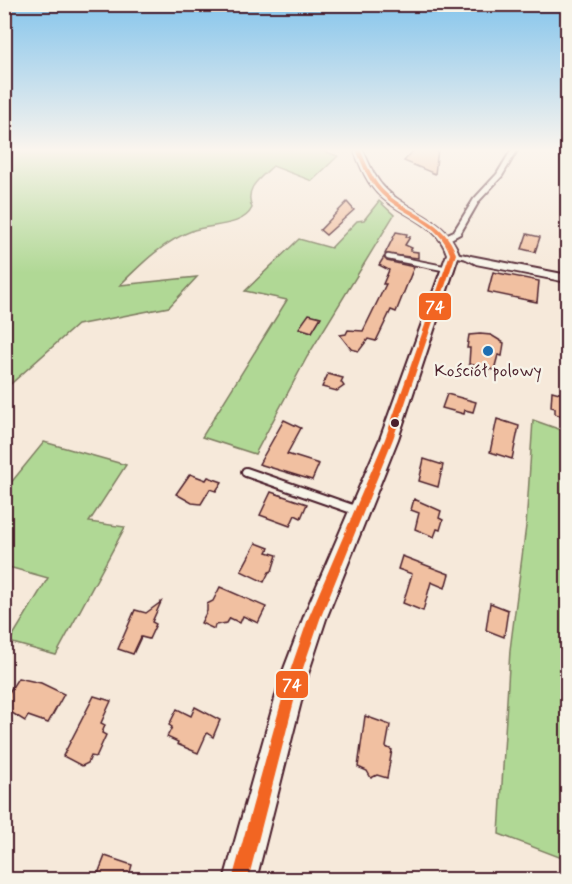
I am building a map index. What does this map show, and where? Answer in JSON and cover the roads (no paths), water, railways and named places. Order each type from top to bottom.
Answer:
[{"type":"street","points":[[381,190],[454,255],[567,279]]},
{"type":"street","points":[[240,879],[292,684],[314,619],[396,419],[454,255],[457,232],[476,200],[485,190]]},
{"type":"lane","points":[[388,257],[454,255]]},
{"type":"lane","points":[[246,472],[358,511]]},
{"type":"place","name":"Kościół polowy","points":[[488,351]]}]
